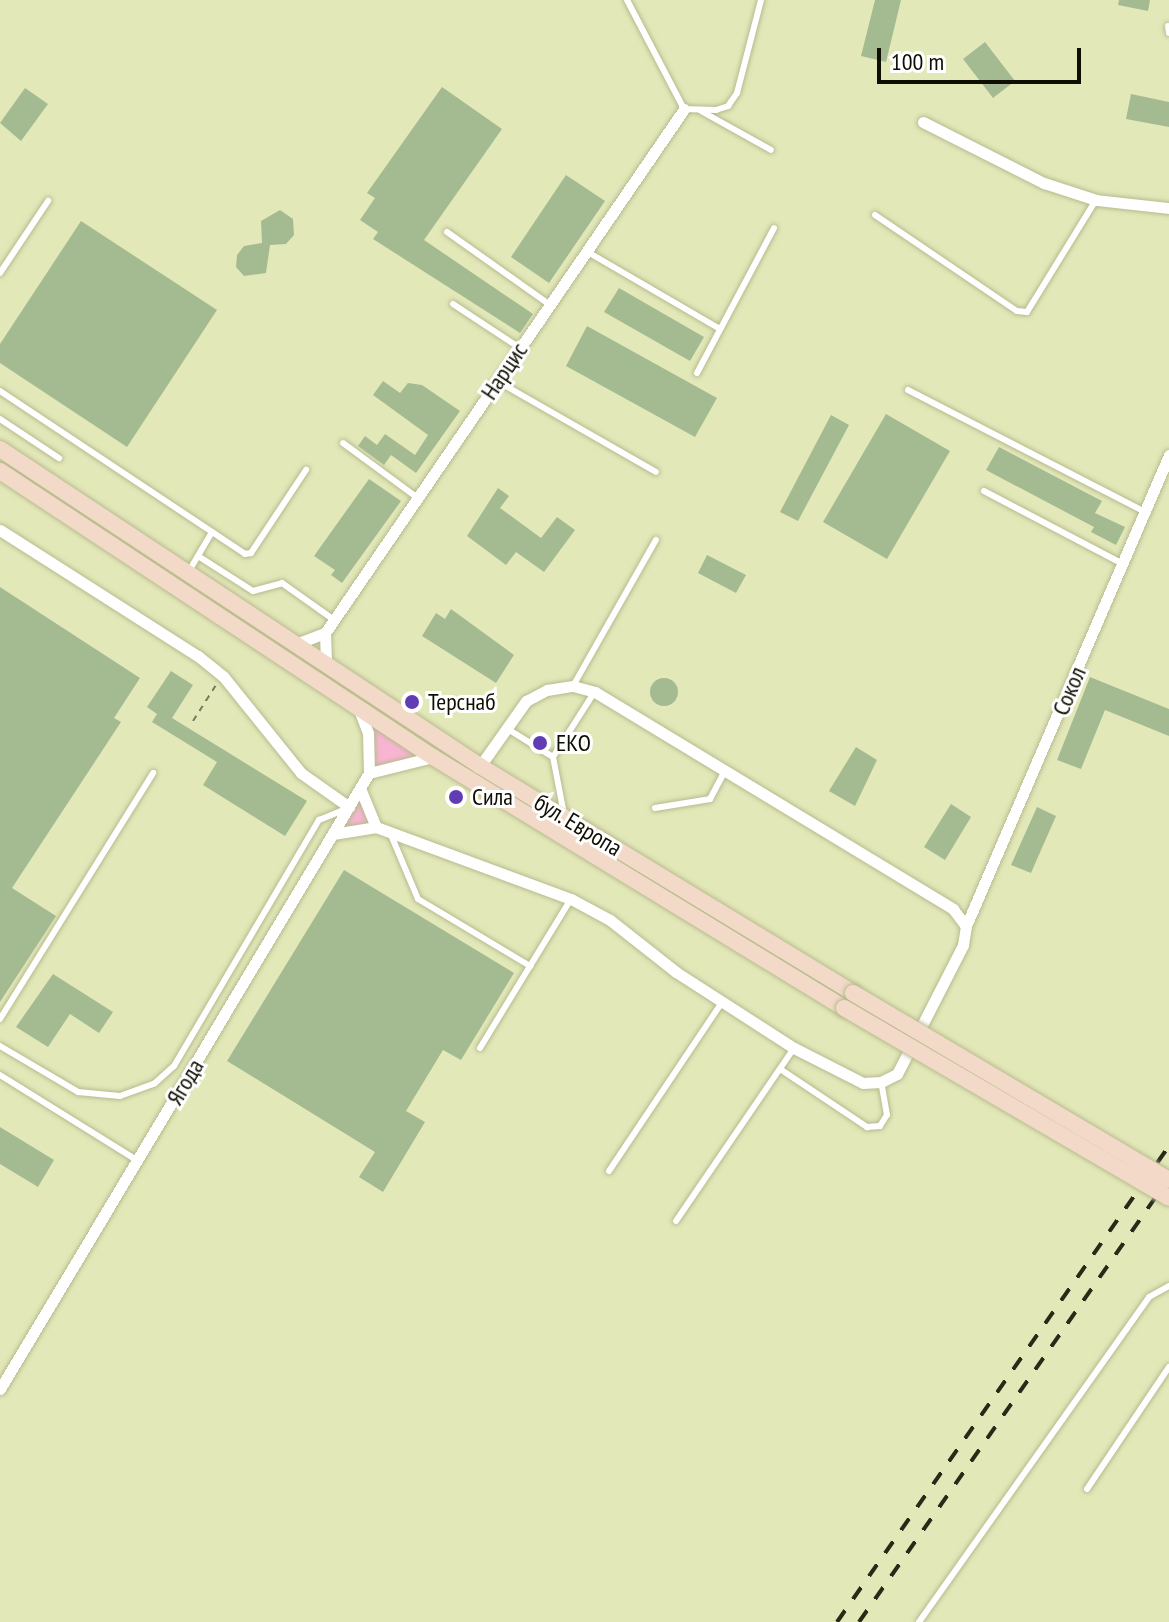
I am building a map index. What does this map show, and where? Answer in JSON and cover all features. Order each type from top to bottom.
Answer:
[{"type":"main road","name":"бул. Европа","points":[[0,449],[480,766],[848,1000],[1169,1198]]},
{"type":"main road","name":"бул. Европа","points":[[0,471],[433,757],[848,1000],[1169,1180]]},
{"type":"street","name":"Нарцис","points":[[325,633],[684,109]]},
{"type":"street","points":[[923,122],[1044,183],[1096,200],[1169,208]]},
{"type":"street","name":"Сокол","points":[[881,1082],[897,1074],[963,945],[966,926],[1169,455]]},
{"type":"street","points":[[0,530],[223,676],[301,773],[349,807]]},
{"type":"street","points":[[296,644],[325,633],[326,664]]},
{"type":"street","points":[[480,766],[526,701],[547,690],[573,686],[595,692],[953,909],[966,926]]},
{"type":"street","points":[[359,708],[368,733],[369,773],[433,757]]},
{"type":"street","name":"Ягода","points":[[0,1389],[369,773]]},
{"type":"street","points":[[360,788],[376,827]]},
{"type":"street","points":[[333,834],[376,827],[571,899],[610,920],[722,1002],[794,1048],[863,1083],[881,1082]]},
{"type":"lane","points":[[627,0],[684,109],[728,106],[737,93],[761,0]]},
{"type":"lane","points":[[1168,26],[1169,33]]},
{"type":"lane","points":[[698,109],[771,150]]},
{"type":"lane","points":[[875,215],[1017,311],[1027,312],[1096,200]]},
{"type":"lane","points":[[0,273],[48,201]]},
{"type":"lane","points":[[697,373],[774,228]]},
{"type":"lane","points":[[447,232],[550,305]]},
{"type":"lane","points":[[586,251],[720,329]]},
{"type":"lane","points":[[453,304],[520,348]]},
{"type":"lane","points":[[497,381],[656,472]]},
{"type":"lane","points":[[908,390],[1145,512]]},
{"type":"lane","points":[[0,391],[212,532],[251,553],[306,470]]},
{"type":"lane","points":[[0,419],[59,458]]},
{"type":"lane","points":[[343,443],[418,498]]},
{"type":"lane","points":[[984,491],[1123,564]]},
{"type":"lane","points":[[187,574],[212,532]]},
{"type":"lane","points":[[573,686],[656,540]]},
{"type":"lane","points":[[198,556],[253,591],[282,583],[334,620]]},
{"type":"lane","points":[[564,817],[553,757],[595,692]]},
{"type":"lane","points":[[506,727],[553,757]]},
{"type":"lane","points":[[655,808],[710,799],[725,771]]},
{"type":"lane","points":[[0,1019],[153,773]]},
{"type":"lane","points":[[0,1046],[78,1092],[120,1096],[155,1083],[174,1066],[319,820],[349,807]]},
{"type":"lane","points":[[389,832],[418,899],[530,966]]},
{"type":"lane","points":[[480,1048],[571,899]]},
{"type":"lane","points":[[609,1171],[722,1002]]},
{"type":"lane","points":[[676,1221],[794,1048]]},
{"type":"lane","points":[[780,1069],[867,1127],[880,1126],[887,1115],[881,1082]]},
{"type":"lane","points":[[0,1075],[138,1161]]},
{"type":"lane","points":[[919,1622],[1149,1297],[1169,1286]]},
{"type":"lane","points":[[1087,1489],[1169,1367]]},
{"type":"path","points":[[193,721],[223,676]]},
{"type":"shaded area","points":[[359,708],[433,757],[369,773]]},
{"type":"shaded area","points":[[360,788],[376,827],[333,834]]},
{"type":"building","points":[[875,0],[901,0],[886,62],[861,56]]},
{"type":"building","points":[[1119,0],[1150,0],[1148,11],[1118,5]]},
{"type":"building","points":[[985,42],[1015,81],[993,98],[963,59]]},
{"type":"building","points":[[442,87],[502,129],[424,240],[533,314],[520,333],[373,239],[378,232],[360,220],[375,198],[367,193]]},
{"type":"building","points":[[25,88],[48,104],[21,141],[0,123]]},
{"type":"building","points":[[1131,94],[1169,102],[1169,127],[1126,119]]},
{"type":"building","points":[[566,175],[605,201],[549,283],[511,257]]},
{"type":"building","points":[[280,210],[293,219],[294,235],[286,244],[270,245],[266,273],[244,276],[236,267],[237,255],[244,246],[262,243],[261,221]]},
{"type":"building","points":[[81,221],[217,310],[127,447],[0,363],[0,344]]},
{"type":"building","points":[[619,288],[704,337],[690,361],[604,312]]},
{"type":"building","points":[[587,326],[717,398],[695,437],[566,366]]},
{"type":"building","points":[[383,381],[400,393],[408,383],[422,385],[460,411],[416,473],[391,455],[384,465],[358,446],[365,436],[377,445],[385,434],[415,455],[428,435],[373,395]]},
{"type":"building","points":[[886,414],[950,451],[887,559],[823,522]]},
{"type":"building","points":[[831,415],[849,425],[798,521],[780,512]]},
{"type":"building","points":[[999,447],[1102,501],[1095,513],[1125,527],[1116,545],[1091,532],[1094,527],[986,470]]},
{"type":"building","points":[[369,479],[401,501],[342,583],[331,575],[335,570],[314,556]]},
{"type":"building","points":[[498,488],[509,496],[500,508],[541,538],[557,517],[575,530],[544,572],[516,552],[506,565],[467,536]]},
{"type":"building","points":[[707,555],[746,575],[736,593],[698,573]]},
{"type":"building","points":[[0,587],[140,678],[114,718],[121,722],[12,888],[56,916],[0,1002]]},
{"type":"building","points":[[451,609],[514,655],[496,683],[422,636],[436,613],[445,619]]},
{"type":"building","points":[[171,671],[193,685],[172,718],[307,801],[285,836],[203,785],[217,762],[152,722],[157,714],[147,707]]},
{"type":"building","points":[[1090,677],[1169,709],[1169,736],[1105,710],[1081,769],[1057,760]]},
{"type":"building","points":[[664,678],[674,682],[678,692],[674,702],[664,706],[654,702],[650,692],[654,682]]},
{"type":"building","points":[[856,747],[877,760],[855,806],[829,791]]},
{"type":"building","points":[[951,804],[971,817],[945,860],[924,847]]},
{"type":"building","points":[[1037,807],[1056,816],[1031,873],[1011,865]]},
{"type":"building","points":[[344,870],[514,973],[461,1060],[443,1050],[406,1111],[425,1122],[383,1192],[359,1177],[375,1152],[227,1061]]},
{"type":"building","points":[[53,974],[113,1012],[99,1033],[70,1014],[48,1047],[16,1027]]},
{"type":"building","points":[[0,1127],[54,1160],[38,1187],[0,1164]]},
{"type":"railway","points":[[837,1622],[1169,1146]]},
{"type":"railway","points":[[859,1622],[1169,1178]]},
{"type":"place","name":"Терснаб","points":[[412,702]]},
{"type":"place","name":"EKO","points":[[540,743]]},
{"type":"place","name":"Сила","points":[[456,797]]}]
